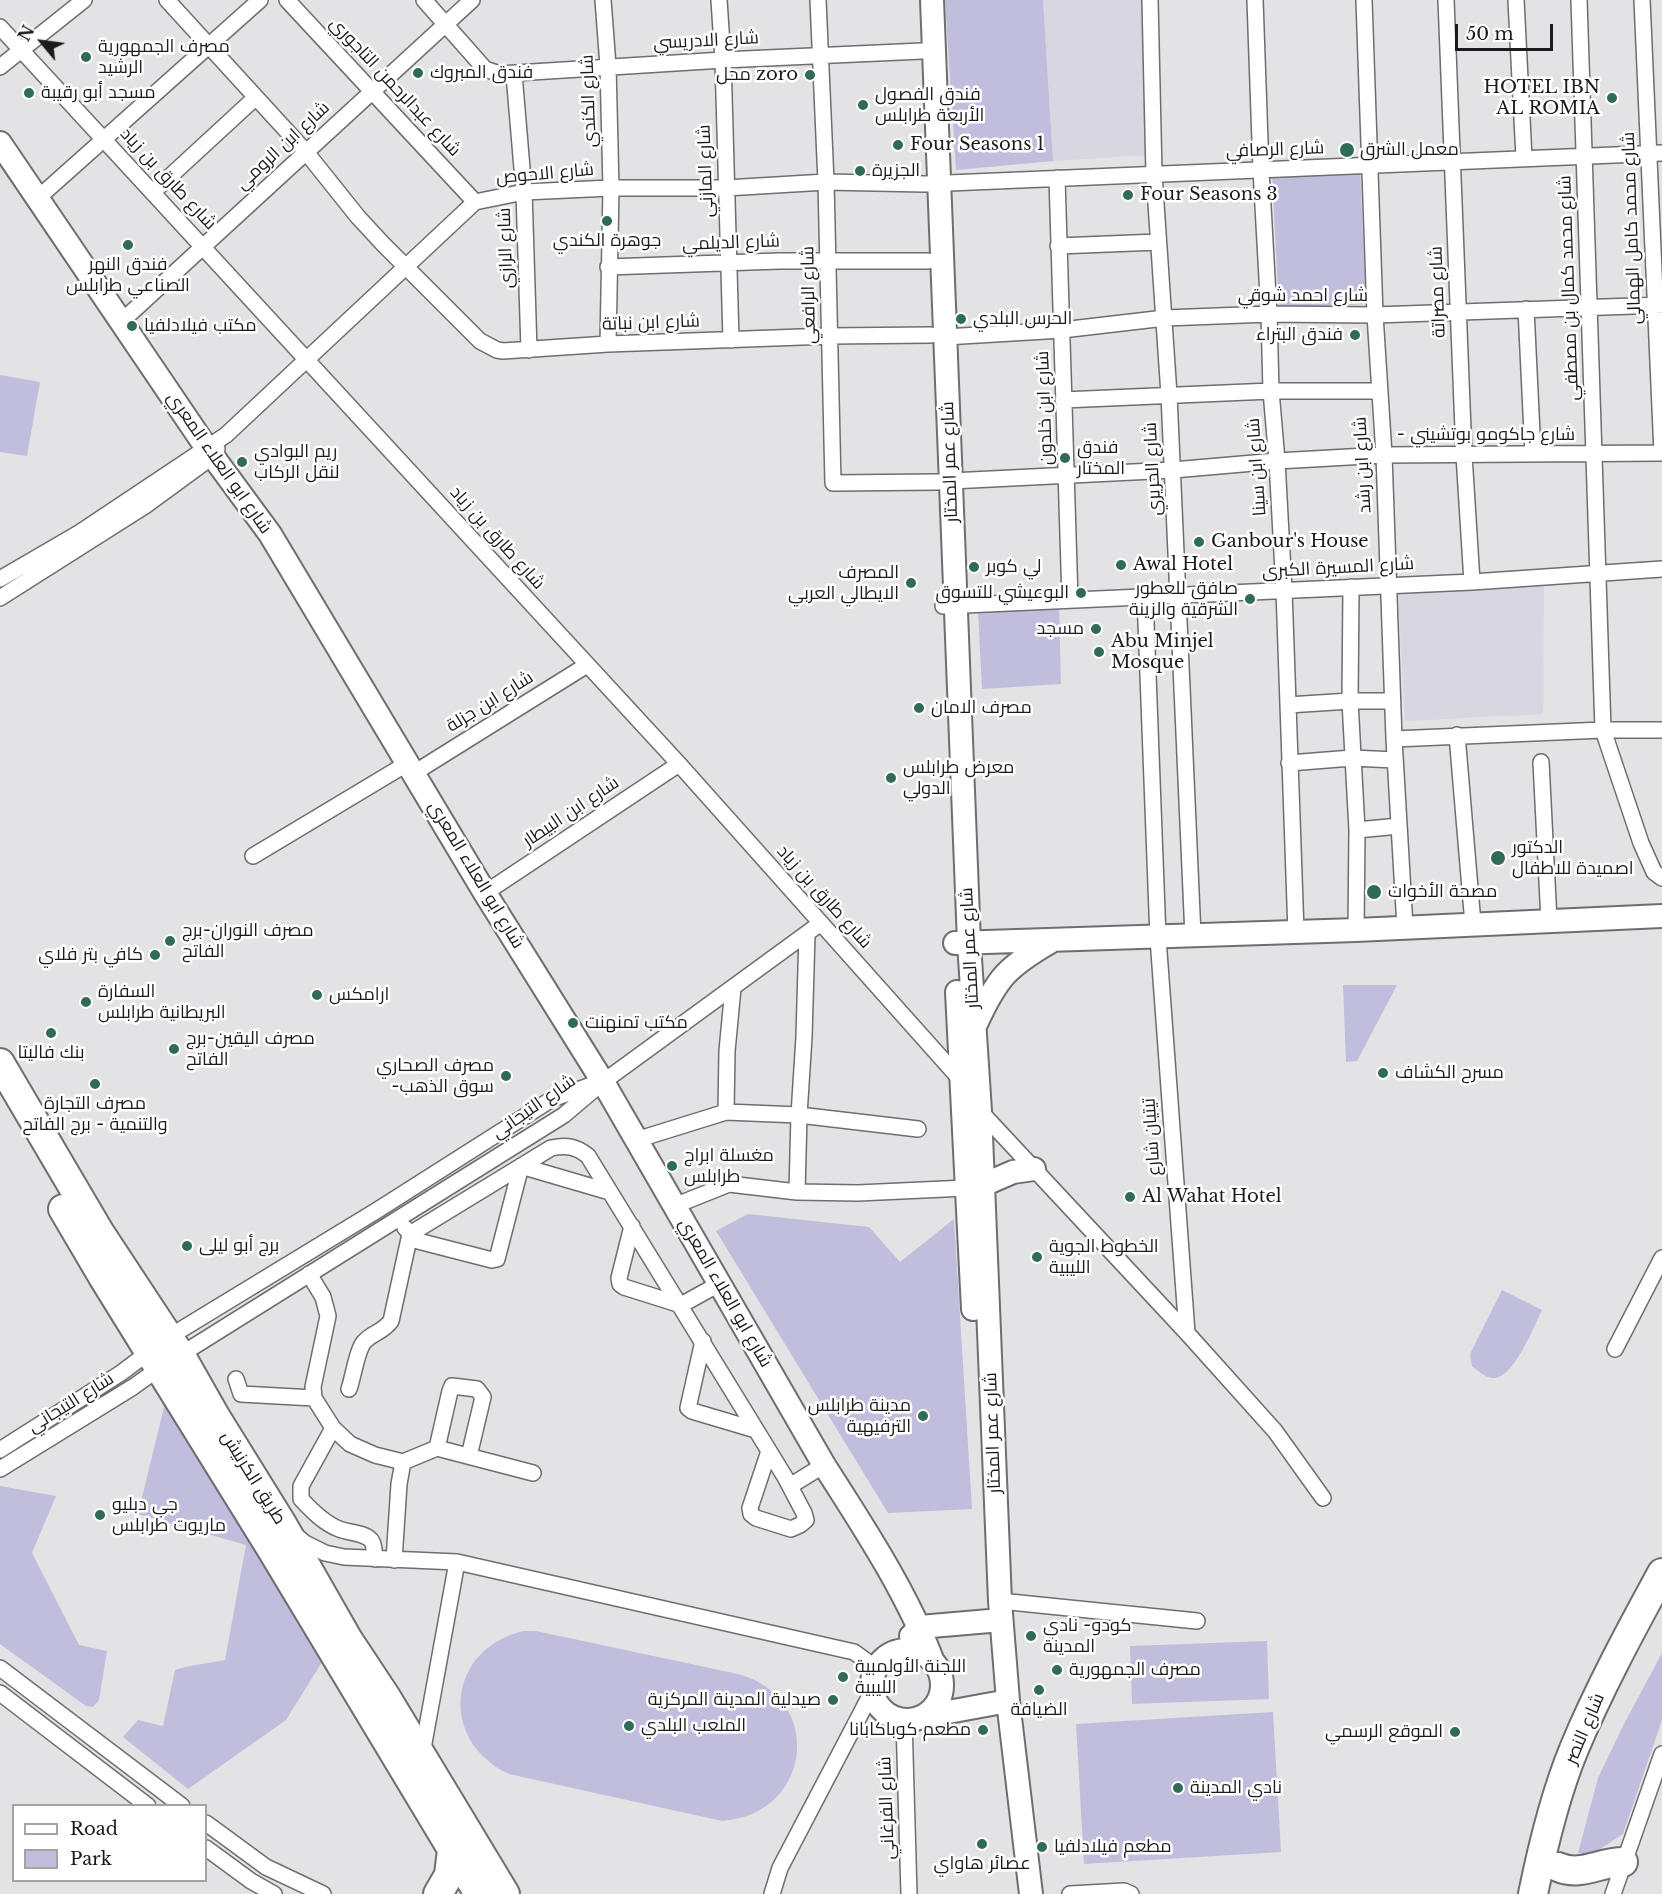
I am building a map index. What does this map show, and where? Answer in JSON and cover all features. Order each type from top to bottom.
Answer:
[{"type":"highway","name":"طريق الكرنيش","points":[[0,1063],[100,1233],[165,1353],[479,1894]]},
{"type":"highway","name":"طريق الكرنيش","points":[[0,1101],[103,1277],[215,1416],[282,1524],[347,1638],[505,1894]]},
{"type":"highway","name":"شارع النصر","points":[[1533,1894],[1542,1852],[1574,1750],[1601,1691],[1662,1573]]},
{"type":"highway","name":"شارع النصر","points":[[1552,1894],[1574,1803],[1591,1756],[1616,1699],[1662,1608]]},
{"type":"highway","points":[[438,1894],[449,1875],[452,1850]]},
{"type":"highway","points":[[1558,1867],[1580,1872],[1609,1863],[1623,1862]]},
{"type":"street","points":[[0,67],[84,0]]},
{"type":"street","name":"شارع ابن نباتة","points":[[167,0],[306,152],[358,217],[480,340],[497,351],[608,344],[829,336],[938,336]]},
{"type":"street","points":[[38,198],[260,0]]},
{"type":"street","name":"شارع عبدالرحمن التاجوري","points":[[287,0],[475,202]]},
{"type":"street","points":[[424,0],[446,24]]},
{"type":"street","name":"شارع ابن الرومي","points":[[122,321],[472,0]]},
{"type":"street","name":"شارع الكندي","points":[[603,0],[608,66],[611,188],[608,344]]},
{"type":"street","name":"شارع المازني","points":[[719,0],[723,60],[731,340]]},
{"type":"street","name":"شارع الرافعي","points":[[818,0],[826,182],[832,483],[945,482]]},
{"type":"street","name":"شارع عمر المختار","points":[[920,0],[945,482],[962,943],[960,1079],[975,1187],[997,1614],[1017,1894]]},
{"type":"street","name":"شارع عمر المختار","points":[[932,0],[931,184],[928,261],[938,336]]},
{"type":"street","name":"شارع الحريري","points":[[1150,0],[1154,174],[1173,470],[1193,936]]},
{"type":"street","name":"شارع ابن سينا","points":[[1255,0],[1271,391],[1284,590],[1296,932]]},
{"type":"street","name":"شارع ابن رشد","points":[[1364,0],[1375,315],[1384,455],[1392,701],[1406,927]]},
{"type":"street","name":"شارع مصراتة","points":[[1446,0],[1464,454],[1472,582]]},
{"type":"street","points":[[1516,0],[1524,159]]},
{"type":"street","name":"شارع محمد كمال بن مصطفي","points":[[1579,0],[1603,730],[1641,843],[1654,872],[1662,878]]},
{"type":"street","name":"شارع محمد كامل الهمالي","points":[[1642,0],[1655,153],[1662,453]]},
{"type":"street","name":"شارع الادريسي","points":[[446,24],[491,73],[514,74],[608,66],[922,51]]},
{"type":"street","name":"شارع طارق بن زياد","points":[[0,27],[679,764],[960,1079]]},
{"type":"street","name":"شارع الرازي","points":[[514,74],[524,192],[529,350]]},
{"type":"street","points":[[153,192],[255,98]]},
{"type":"street","name":"شارع ابو العلاء المعري","points":[[0,143],[209,452],[270,534],[485,893],[603,1082],[920,1627],[933,1662]]},
{"type":"street","name":"شارع الرصافي","points":[[931,184],[1655,153]]},
{"type":"street","name":"شارع ابن خلدون","points":[[1057,178],[1070,600]]},
{"type":"street","name":"شارع الاحوص","points":[[209,452],[475,202],[524,192],[611,188],[726,188],[826,182],[931,184]]},
{"type":"street","points":[[1058,246],[1158,242]]},
{"type":"street","name":"شارع الديلمي","points":[[608,267],[828,261],[928,261]]},
{"type":"street","name":"شارع احمد شوقي","points":[[938,336],[1062,330],[1165,318],[1269,314],[1375,315],[1658,305]]},
{"type":"street","points":[[1526,309],[1533,454]]},
{"type":"street","points":[[1063,400],[1271,391],[1379,391]]},
{"type":"street","points":[[0,579],[209,452]]},
{"type":"street","points":[[0,597],[145,506],[209,452]]},
{"type":"street","name":"- شارع جاكومو بوتشيني","points":[[945,482],[1173,470],[1384,455],[1662,453]]},
{"type":"street","name":"شارع المسيرة الكبرى","points":[[949,605],[1472,582],[1662,568]]},
{"type":"street","points":[[1351,587],[1350,701],[1357,830],[1356,930]]},
{"type":"street","name":"تيتيان شارع","points":[[1145,596],[1158,938],[1187,1333]]},
{"type":"street","name":"شارع ابن جزلة","points":[[253,856],[411,768],[587,665]]},
{"type":"street","points":[[1288,705],[1392,701]]},
{"type":"street","points":[[1394,740],[1457,735],[1662,730]]},
{"type":"street","points":[[1457,735],[1473,924]]},
{"type":"street","points":[[1289,763],[1352,758],[1395,760]]},
{"type":"street","points":[[1541,762],[1549,921]]},
{"type":"street","name":"شارع ابن البيطار","points":[[485,893],[679,764]]},
{"type":"street","points":[[1357,830],[1399,826]]},
{"type":"street","points":[[962,943],[1158,938],[1662,916]]},
{"type":"street","points":[[603,1082],[821,923]]},
{"type":"street","points":[[797,1192],[798,1115],[804,1037],[807,934]]},
{"type":"street","points":[[974,1028],[998,982],[1014,965],[1053,940]]},
{"type":"street","name":"شارع عمر المختار","points":[[962,943],[974,1028],[980,1111],[975,1187]]},
{"type":"street","points":[[726,1112],[727,1051],[733,988]]},
{"type":"street","name":"شارع التيجاني","points":[[0,1469],[133,1387],[165,1353],[376,1211],[552,1099],[603,1082]]},
{"type":"street","name":"شارع التيجاني","points":[[0,1450],[122,1373],[165,1353],[309,1274],[564,1115],[603,1082]]},
{"type":"street","points":[[980,1111],[1275,1431],[1323,1497]]},
{"type":"street","points":[[636,1140],[726,1112],[798,1115],[918,1129]]},
{"type":"street","points":[[349,1389],[362,1344],[385,1329],[391,1321],[410,1234],[551,1148],[563,1145],[572,1146],[588,1156],[681,1305],[703,1341],[756,1430],[769,1451],[790,1486],[806,1520],[791,1529],[756,1518],[751,1514],[750,1508],[769,1451]]},
{"type":"street","points":[[474,1149],[483,1165]]},
{"type":"street","points":[[398,1218],[418,1242],[492,1260],[497,1259],[521,1166]]},
{"type":"street","points":[[521,1166],[610,1192]]},
{"type":"street","points":[[674,1206],[729,1184],[797,1192],[858,1193],[975,1187],[1013,1172],[1034,1169]]},
{"type":"street","points":[[376,1211],[385,1226]]},
{"type":"street","points":[[632,1226],[619,1278],[620,1284],[681,1305],[719,1284]]},
{"type":"street","points":[[1616,1349],[1662,1258]]},
{"type":"street","points":[[309,1274],[323,1297],[328,1316],[312,1388],[314,1398],[333,1428],[350,1444],[375,1455],[403,1462],[437,1448],[533,1473]]},
{"type":"street","points":[[703,1341],[688,1408],[756,1430]]},
{"type":"street","points":[[236,1379],[241,1394],[314,1398]]},
{"type":"street","points":[[437,1448],[452,1386],[477,1389],[483,1397],[469,1456]]},
{"type":"street","points":[[333,1428],[301,1486],[301,1499],[324,1521],[370,1539],[375,1559]]},
{"type":"street","points":[[394,1560],[399,1484],[403,1462]]},
{"type":"street","points":[[790,1486],[824,1465]]},
{"type":"street","points":[[282,1524],[305,1543],[325,1553],[344,1557],[457,1562],[854,1652],[876,1668]]},
{"type":"street","points":[[422,1757],[457,1562]]},
{"type":"street","points":[[1003,1701],[912,1719],[887,1714],[875,1701],[872,1692],[873,1676],[876,1668],[887,1656],[920,1627],[997,1614],[1197,1621]]},
{"type":"street","points":[[894,1652],[905,1650],[925,1655],[939,1671],[942,1682],[941,1693],[936,1704],[929,1712],[912,1719]]},
{"type":"street","points":[[0,1668],[179,1804]]},
{"type":"street","points":[[772,1894],[780,1868],[872,1692]]},
{"type":"street","points":[[0,1693],[145,1804]]},
{"type":"street","name":"شارع عمر المختار","points":[[1003,1701],[1031,1894]]},
{"type":"street","name":"شارع الفرغاني","points":[[909,1894],[912,1719]]},
{"type":"street","points":[[1613,1894],[1662,1755]]},
{"type":"street","points":[[207,1824],[266,1867],[322,1894]]},
{"type":"street","points":[[207,1849],[251,1881],[274,1894]]},
{"type":"street","points":[[1070,1894],[1124,1891],[1131,1894]]},
{"type":"shaded area","points":[[1043,0],[1143,0],[1148,155],[1053,161]]},
{"type":"shaded area","points":[[1544,585],[1543,714],[1405,721],[1398,592]]},
{"type":"green space","points":[[945,0],[1043,0],[1053,161],[956,170]]},
{"type":"green space","points":[[1360,170],[1366,304],[1279,309],[1272,174]]},
{"type":"green space","points":[[0,375],[40,382],[27,456],[0,452]]},
{"type":"green space","points":[[1059,607],[1061,684],[982,689],[978,611]]},
{"type":"green space","points":[[1343,985],[1397,985],[1357,1061],[1346,1062]]},
{"type":"green space","points":[[748,1214],[869,1227],[900,1262],[954,1219],[972,1509],[888,1513],[716,1231]]},
{"type":"green space","points":[[1502,1290],[1542,1310],[1515,1362],[1500,1377],[1492,1378],[1472,1366],[1470,1354]]},
{"type":"green space","points":[[166,1399],[322,1662],[286,1720],[188,1789],[123,1737],[138,1720],[163,1726],[175,1670],[225,1660],[246,1545],[138,1514]]},
{"type":"green space","points":[[0,1486],[56,1496],[32,1553],[79,1645],[107,1651],[99,1700],[93,1707],[86,1706],[0,1644]]},
{"type":"green space","name":"الملعب البلدي","points":[[524,1631],[536,1631],[738,1674],[766,1687],[785,1706],[795,1729],[797,1754],[790,1778],[775,1799],[752,1814],[722,1821],[509,1774],[486,1759],[471,1740],[462,1719],[461,1696],[467,1675],[479,1656],[498,1641]]},
{"type":"green space","points":[[1267,1641],[1269,1699],[1132,1704],[1130,1646]]},
{"type":"green space","points":[[1662,1653],[1662,1720],[1623,1834],[1591,1855],[1578,1853],[1598,1778]]},
{"type":"green space","name":"نادي المدينة","points":[[1273,1712],[1281,1852],[1084,1864],[1076,1724]]},
{"type":"place","name":"مصرف الجمهورية الرشيد","points":[[86,57]]},
{"type":"place","name":"فندق المبروك","points":[[418,73]]},
{"type":"place","name":"محل zoro","points":[[810,75]]},
{"type":"place","name":"مسجد أبو رقيبة","points":[[29,93]]},
{"type":"place","name":"HOTEL IBN AL ROMIA","points":[[1612,98]]},
{"type":"place","name":"فندق الفصول الأربعة طرابلس","points":[[863,105]]},
{"type":"place","name":"Four Seasons 1","points":[[898,145]]},
{"type":"place","name":"معمل الشرق","points":[[1347,150]]},
{"type":"place","name":"الجزيرة","points":[[860,171]]},
{"type":"place","name":"Four Seasons 3","points":[[1128,195]]},
{"type":"place","name":"جوهرة الكندي","points":[[607,221]]},
{"type":"place","name":"فندق النهر الصناعي طرابلس","points":[[128,245]]},
{"type":"place","name":"الحرس البلدي","points":[[961,319]]},
{"type":"place","name":"مكتب فيلادلفيا","points":[[132,326]]},
{"type":"place","name":"فندق البتراء","points":[[1355,335]]},
{"type":"place","name":"فندق المختار","points":[[1065,458]]},
{"type":"place","name":"ريم البوادي لنقل الركاب","points":[[242,462]]},
{"type":"place","name":"Ganbour's House","points":[[1199,542]]},
{"type":"place","name":"Awal Hotel","points":[[1121,565]]},
{"type":"place","name":"لي كوبر","points":[[974,567]]},
{"type":"place","name":"المصرف الايطالي العربي","points":[[911,583]]},
{"type":"place","name":"البوعيشي للتسوق","points":[[1081,593]]},
{"type":"place","name":"صافق للعطور الشرقية والزينة","points":[[1250,599]]},
{"type":"place","name":"مسجد","points":[[1096,629]]},
{"type":"place","name":"Abu Minjel Mosque","points":[[1099,652]]},
{"type":"place","name":"مصرف الامان","points":[[919,708]]},
{"type":"place","name":"معرض طرابلس الدولي","points":[[891,778]]},
{"type":"place","name":"الدكتور اصميدة للاطفال","points":[[1498,858]]},
{"type":"place","name":"مصحة الأخوات","points":[[1374,892]]},
{"type":"place","name":"مصرف النوران-برج الفاتح","points":[[170,941]]},
{"type":"place","name":"كافي بتر فلاي","points":[[155,955]]},
{"type":"place","name":"ارامكس","points":[[317,995]]},
{"type":"place","name":"السفارة البريطانية طرابلس","points":[[86,1002]]},
{"type":"place","name":"مكتب تمنهنت","points":[[573,1023]]},
{"type":"place","name":"بنك فاليتا","points":[[51,1033]]},
{"type":"place","name":"مصرف اليقين-برج الفاتح","points":[[174,1049]]},
{"type":"place","name":"مسرح الكشاف","points":[[1383,1073]]},
{"type":"place","name":"مصرف الصحاري -سوق الذهب","points":[[506,1076]]},
{"type":"place","name":"مصرف التجارة والتنمية - برج الفاتح","points":[[95,1084]]},
{"type":"place","name":"مغسلة ابراج طرابلس","points":[[672,1166]]},
{"type":"place","name":"Al Wahat Hotel","points":[[1130,1197]]},
{"type":"place","name":"برج أبو ليلى","points":[[187,1246]]},
{"type":"place","name":"الخطوط الجوية الليبية","points":[[1037,1257]]},
{"type":"place","name":"مدينة طرابلس الترفيهية","points":[[923,1416]]},
{"type":"place","name":"جي دبليو ماريوت طرابلس","points":[[100,1515]]},
{"type":"place","name":"كودو- نادي المدينة","points":[[1031,1636]]},
{"type":"place","name":"مصرف الجمهورية","points":[[1057,1670]]},
{"type":"place","name":"اللجنة الأولمبية الليبية","points":[[843,1677]]},
{"type":"place","name":"الضيافة","points":[[1039,1690]]},
{"type":"place","name":"صيدلية المدينة المركزية","points":[[833,1700]]},
{"type":"place","name":"الملعب البلدي","points":[[629,1726]]},
{"type":"place","name":"مطعم كوباكابانا","points":[[983,1730]]},
{"type":"place","name":"الموقع الرسمي","points":[[1455,1732]]},
{"type":"place","name":"نادي المدينة","points":[[1178,1788]]},
{"type":"place","name":"عصائر هاواي","points":[[982,1844]]},
{"type":"place","name":"مطعم فيلادلفيا","points":[[1042,1847]]}]
